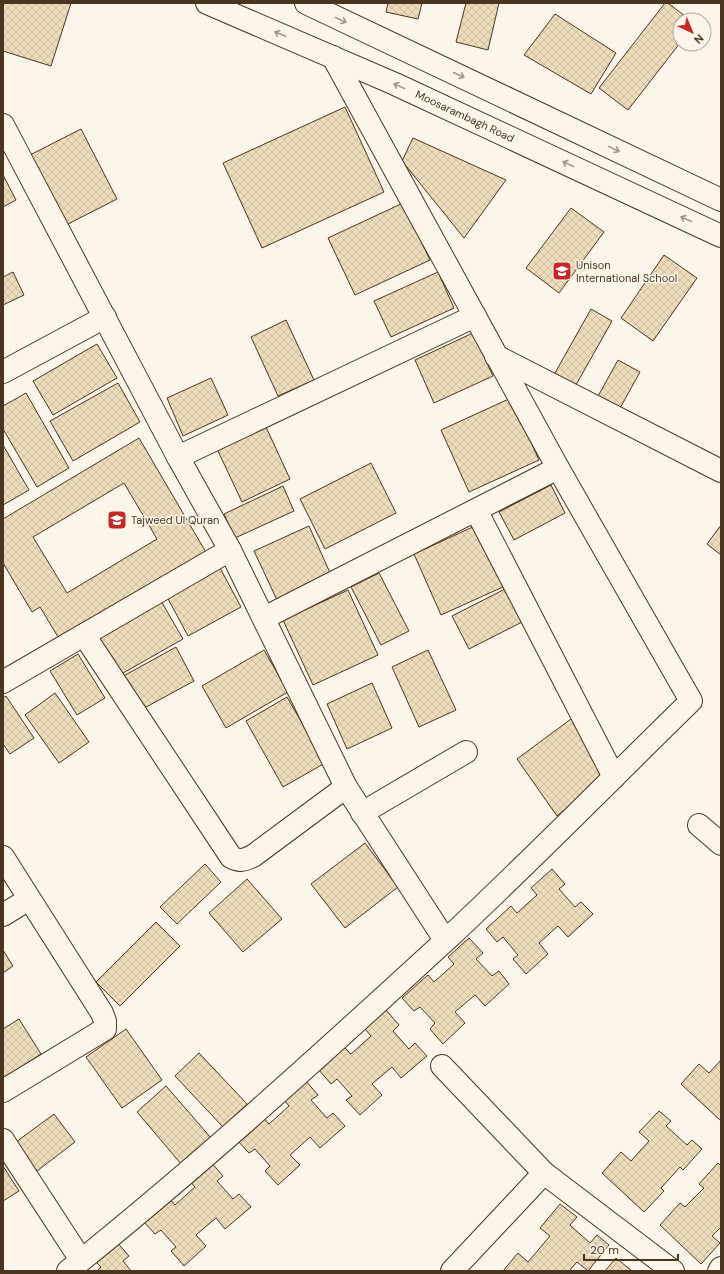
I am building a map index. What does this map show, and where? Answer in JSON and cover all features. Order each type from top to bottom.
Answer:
[{"type":"street","name":"Moosarambagh Road","points":[[207,3],[395,84],[721,236]]},
{"type":"street","points":[[306,3],[721,200]]},
{"type":"street","points":[[3,1140],[74,1266],[137,1215],[262,1106],[445,940],[691,701],[558,468],[333,57]]},
{"type":"street","points":[[3,125],[178,457],[230,550],[346,786],[445,940]]},
{"type":"street","points":[[178,457],[475,316]]},
{"type":"street","points":[[3,372],[105,317]]},
{"type":"street","points":[[496,356],[721,470]]},
{"type":"street","points":[[264,618],[558,468]]},
{"type":"street","points":[[476,510],[614,777]]},
{"type":"street","points":[[3,682],[230,550]]},
{"type":"street","points":[[84,635],[231,857],[238,861],[245,860],[253,856],[346,786]]},
{"type":"street","points":[[362,813],[466,752]]},
{"type":"street","points":[[699,825],[721,844]]},
{"type":"street","points":[[3,857],[102,1013],[105,1021],[105,1029],[3,1091]]},
{"type":"street","points":[[3,915],[29,899]]},
{"type":"street","points":[[442,1066],[544,1173],[673,1271]]},
{"type":"street","points":[[452,1271],[544,1173]]},
{"type":"building","points":[[3,3],[71,3],[51,66],[3,51]]},
{"type":"building","points":[[388,3],[422,3],[418,19],[386,12]]},
{"type":"building","points":[[466,3],[499,3],[488,50],[456,42]]},
{"type":"building","points":[[665,3],[668,3],[680,12],[672,12],[673,52],[628,110],[599,88]]},
{"type":"building","points":[[555,14],[616,53],[591,94],[524,55]]},
{"type":"building","points":[[345,107],[384,192],[262,248],[223,163]]},
{"type":"building","points":[[81,129],[117,199],[66,225],[30,155]]},
{"type":"building","points":[[413,138],[506,180],[464,238],[402,161]]},
{"type":"building","points":[[3,175],[16,200],[3,207]]},
{"type":"building","points":[[403,203],[430,260],[355,295],[328,238]]},
{"type":"building","points":[[571,208],[604,232],[559,293],[526,268]]},
{"type":"building","points":[[664,255],[697,278],[653,341],[621,318]]},
{"type":"building","points":[[13,272],[24,295],[3,305],[3,277]]},
{"type":"building","points":[[438,272],[454,308],[391,337],[374,301]]},
{"type":"building","points":[[591,309],[612,321],[572,392],[551,380]]},
{"type":"building","points":[[286,320],[314,380],[278,396],[251,337]]},
{"type":"building","points":[[473,333],[493,376],[434,403],[415,360]]},
{"type":"building","points":[[97,344],[117,378],[53,415],[33,381]]},
{"type":"building","points":[[618,360],[640,372],[619,410],[597,398]]},
{"type":"building","points":[[211,378],[228,415],[183,436],[167,398]]},
{"type":"building","points":[[118,383],[140,422],[73,461],[50,421]]},
{"type":"building","points":[[26,393],[69,468],[37,487],[3,429],[3,406]]},
{"type":"building","points":[[511,398],[539,460],[469,492],[441,430]]},
{"type":"building","points":[[266,427],[290,479],[242,502],[217,449]]},
{"type":"building","points":[[139,438],[207,554],[61,642],[40,607],[32,612],[3,563],[3,519]],"holes":[[[124,483],[157,539],[67,593],[33,537]]]},
{"type":"building","points":[[3,445],[29,490],[3,505]]},
{"type":"building","points":[[371,463],[396,513],[325,549],[300,499]]},
{"type":"building","points":[[551,485],[565,513],[514,540],[499,512]]},
{"type":"building","points":[[283,486],[294,511],[235,538],[224,514]]},
{"type":"building","points":[[477,525],[505,586],[441,615],[414,554]]},
{"type":"building","points":[[721,525],[721,555],[707,544]]},
{"type":"building","points":[[309,526],[331,575],[277,600],[254,551]]},
{"type":"building","points":[[219,566],[241,607],[188,636],[166,595]]},
{"type":"building","points":[[379,573],[409,631],[381,645],[351,587]]},
{"type":"building","points":[[507,588],[524,621],[469,649],[452,616]]},
{"type":"building","points":[[348,590],[378,655],[313,685],[283,620]]},
{"type":"building","points":[[160,599],[183,639],[116,677],[93,637]]},
{"type":"building","points":[[176,647],[194,681],[137,712],[118,679]]},
{"type":"building","points":[[264,650],[288,692],[226,728],[202,686]]},
{"type":"building","points":[[428,650],[456,710],[419,727],[392,667]]},
{"type":"building","points":[[78,654],[105,698],[77,715],[50,671]]},
{"type":"building","points":[[372,683],[392,728],[347,749],[327,704]]},
{"type":"building","points":[[55,693],[89,742],[59,763],[25,715]]},
{"type":"building","points":[[6,696],[34,738],[10,754],[3,744],[3,698]]},
{"type":"building","points":[[287,697],[325,763],[283,787],[246,721]]},
{"type":"building","points":[[575,716],[610,771],[557,816],[517,759]]},
{"type":"building","points":[[365,843],[398,887],[345,928],[311,884]]},
{"type":"building","points":[[205,864],[221,882],[177,924],[160,907]]},
{"type":"building","points":[[552,869],[565,884],[559,889],[575,907],[581,902],[593,914],[568,937],[558,926],[539,943],[548,954],[526,974],[513,959],[518,955],[503,937],[497,942],[486,929],[511,906],[517,913],[537,895],[531,888]]},
{"type":"building","points":[[247,879],[282,919],[243,952],[209,913]]},
{"type":"building","points":[[156,922],[180,946],[120,1006],[96,982]]},
{"type":"building","points":[[469,938],[483,953],[476,959],[492,976],[499,971],[509,984],[485,1006],[475,995],[455,1012],[465,1023],[443,1044],[430,1029],[435,1023],[420,1007],[414,1011],[402,998],[428,975],[434,982],[454,964],[448,957]]},
{"type":"building","points":[[3,950],[13,966],[3,973]]},
{"type":"building","points":[[386,1010],[399,1025],[393,1031],[409,1049],[415,1043],[427,1056],[401,1078],[392,1067],[372,1084],[382,1095],[360,1115],[346,1100],[352,1096],[337,1079],[331,1084],[319,1070],[344,1047],[351,1054],[371,1036],[365,1029]]},
{"type":"building","points":[[19,1019],[41,1054],[3,1079],[3,1029]]},
{"type":"building","points":[[126,1029],[162,1080],[122,1108],[86,1057]]},
{"type":"building","points":[[199,1053],[247,1104],[223,1127],[175,1076]]},
{"type":"building","points":[[721,1060],[721,1121],[681,1084],[699,1064],[709,1073]]},
{"type":"building","points":[[305,1080],[318,1095],[311,1100],[327,1118],[333,1113],[345,1126],[320,1148],[310,1137],[290,1155],[300,1165],[278,1185],[265,1171],[270,1166],[255,1149],[249,1153],[237,1140],[263,1117],[269,1124],[289,1106],[283,1099]]},
{"type":"building","points":[[166,1086],[212,1139],[182,1165],[137,1112]]},
{"type":"building","points":[[659,1111],[671,1121],[666,1126],[687,1145],[692,1140],[702,1149],[683,1170],[680,1167],[661,1188],[664,1191],[644,1212],[602,1173],[621,1152],[631,1161],[649,1141],[639,1132]]},
{"type":"building","points":[[54,1114],[75,1142],[37,1171],[16,1142]]},
{"type":"building","points":[[210,1161],[223,1176],[217,1181],[233,1199],[239,1194],[251,1207],[225,1229],[216,1218],[196,1235],[206,1246],[184,1266],[171,1251],[176,1247],[161,1230],[155,1234],[143,1221],[169,1198],[175,1205],[195,1187],[189,1180]]},
{"type":"building","points":[[718,1163],[721,1166],[721,1227],[712,1236],[720,1243],[701,1264],[660,1225],[680,1203],[685,1207],[704,1188],[699,1184]]},
{"type":"building","points":[[3,1166],[19,1191],[3,1201]]},
{"type":"building","points":[[560,1204],[577,1217],[570,1225],[590,1243],[597,1235],[609,1245],[588,1271],[577,1262],[569,1271],[503,1271],[518,1253],[528,1262],[550,1236],[540,1228]]},
{"type":"building","points":[[116,1241],[129,1256],[123,1261],[131,1271],[97,1271],[101,1267],[94,1260]]},
{"type":"building","points":[[616,1258],[632,1271],[605,1271]]},
{"type":"place","name":"Unison International School","points":[[562,271]]},
{"type":"place","name":"Tajweed Ul Quran","points":[[117,520]]}]
